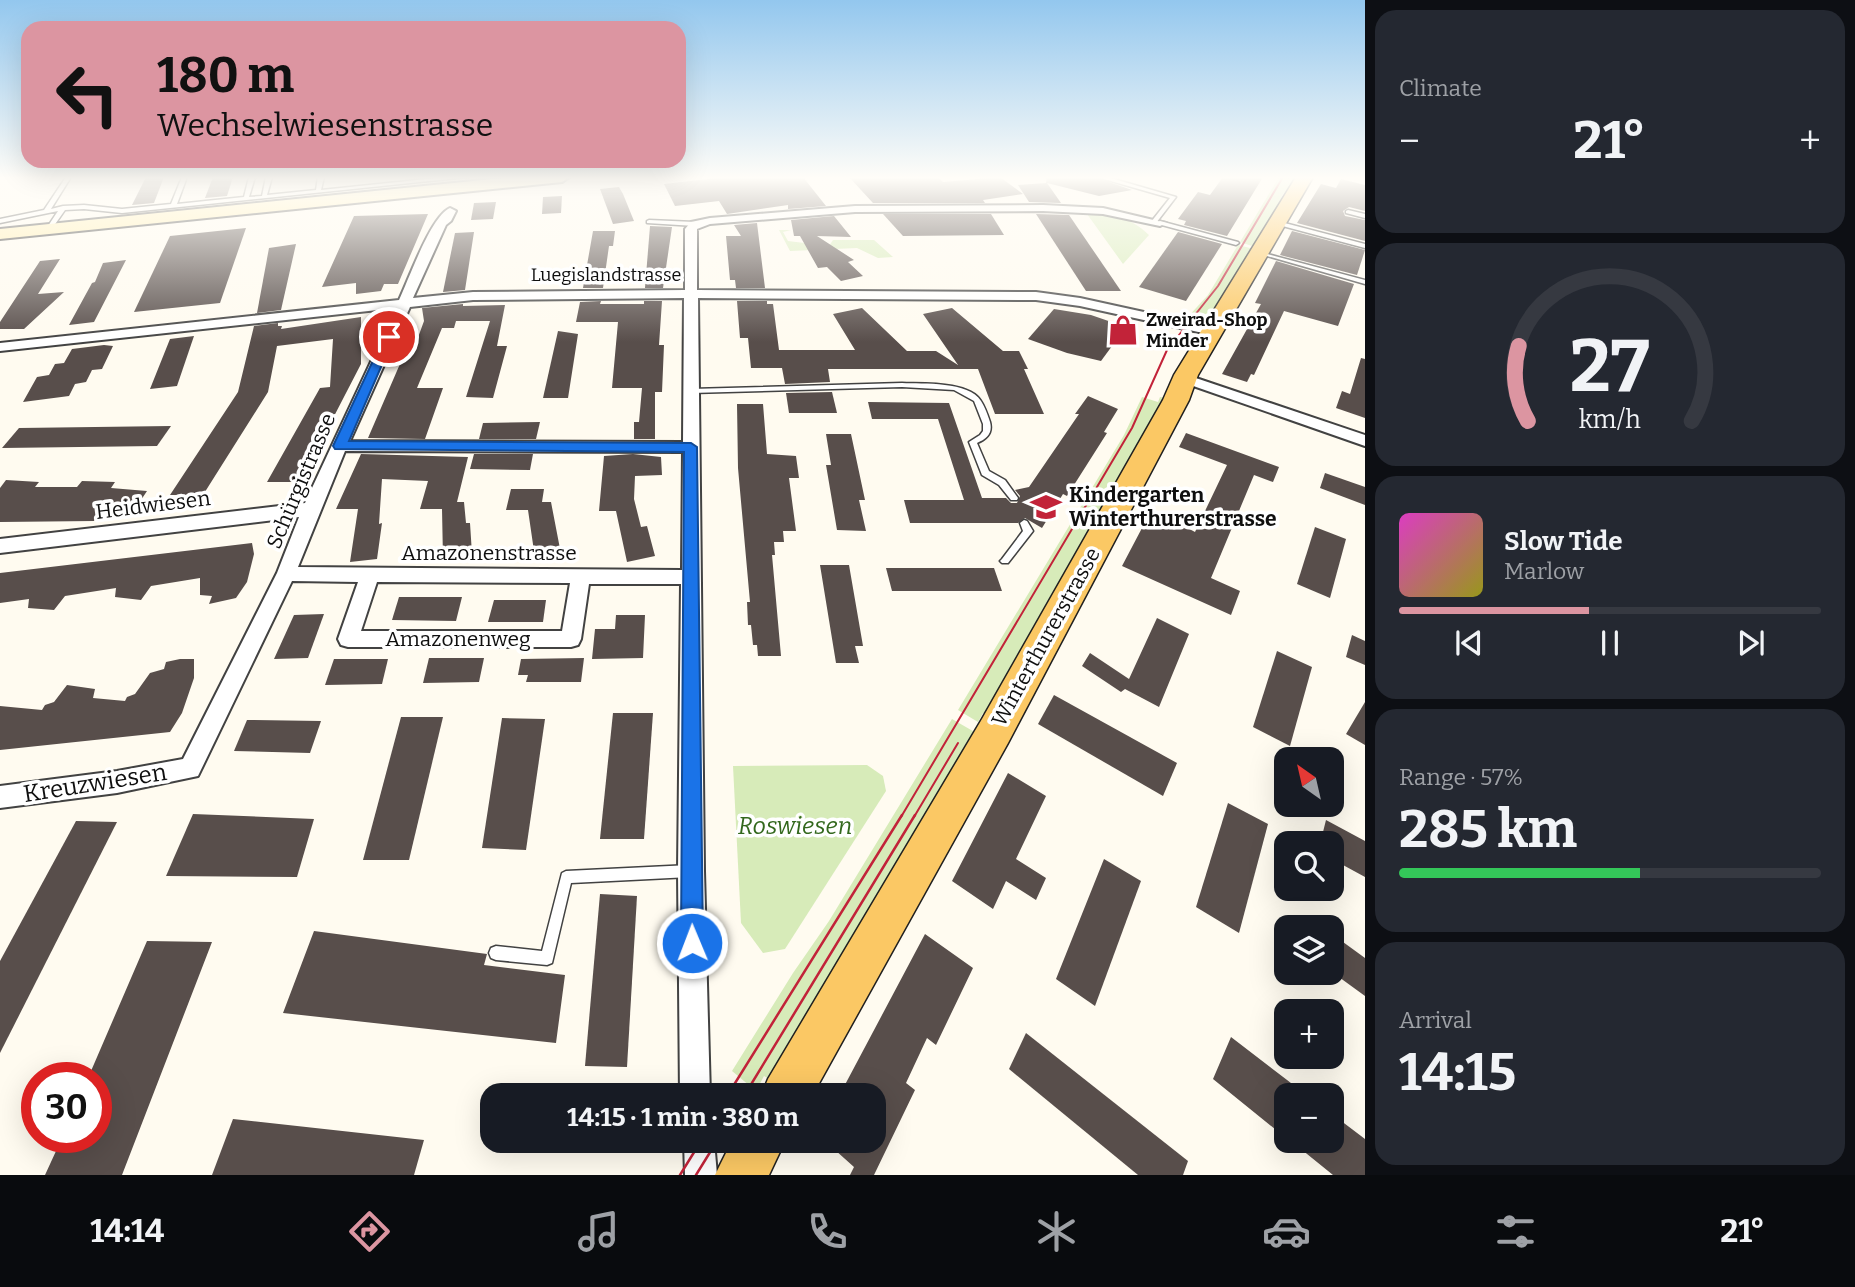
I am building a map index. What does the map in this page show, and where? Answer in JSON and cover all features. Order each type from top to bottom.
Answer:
[{"type":"main road","name":"Winterthurerstrasse","points":[[792,1083],[995,731],[1176,400],[1185,378],[1273,232]]},
{"type":"main road","points":[[741,1175],[753,1153]]},
{"type":"street","points":[[0,234],[21,232]]},
{"type":"street","name":"Schürgistrasse","points":[[190,768],[262,618],[286,575],[311,509],[437,232]]},
{"type":"street","points":[[691,232],[691,871],[695,1083]]},
{"type":"street","name":"Luegislandstrasse","points":[[0,347],[404,302],[541,294],[1036,296],[1080,302],[1212,331]]},
{"type":"street","points":[[1185,378],[1365,441]]},
{"type":"street","points":[[340,446],[691,447]]},
{"type":"street","name":"Heidwiesen","points":[[0,546],[311,509]]},
{"type":"street","name":"Amazonenstrasse","points":[[286,575],[691,577]]},
{"type":"street","name":"Amazonenweg","points":[[370,575],[348,639],[571,639],[582,576]]},
{"type":"street","name":"Kreuzwiesen","points":[[0,797],[117,782],[190,768]]},
{"type":"street","points":[[700,1153],[701,1175]]},
{"type":"lane","points":[[1194,232],[1236,243]]},
{"type":"lane","points":[[1311,232],[1365,246]]},
{"type":"lane","points":[[1262,253],[1365,282]]},
{"type":"lane","points":[[691,391],[902,385],[956,388],[977,401],[987,424],[983,437],[974,442],[985,473],[1000,479],[1014,498]]},
{"type":"lane","points":[[1005,561],[1028,531],[1024,523]]},
{"type":"lane","points":[[496,953],[547,958],[566,877],[691,871]]},
{"type":"green space","points":[[780,232],[784,232],[788,241],[829,246],[833,240],[874,240],[893,257],[878,258],[857,248],[790,251]]},
{"type":"green space","points":[[1100,232],[1145,232],[1149,235],[1123,264]]},
{"type":"green space","points":[[1246,232],[1264,232],[1258,244],[1252,246],[1240,242]]},
{"type":"green space","points":[[1238,245],[1254,249],[1214,313],[1208,320],[1185,320],[1208,295]]},
{"type":"green space","points":[[1142,397],[1158,402],[1160,397],[1165,398],[1012,664],[988,715],[983,713],[978,722],[958,710],[1124,435]]},
{"type":"green space","points":[[952,719],[978,734],[937,794],[772,1081],[764,1076],[760,1083],[746,1083],[732,1071],[829,921]]},
{"type":"green space","name":"Roswiesen","points":[[867,765],[883,776],[886,791],[785,949],[763,953],[741,923],[733,766]]},
{"type":"building","points":[[245,232],[220,303],[134,312],[170,236]]},
{"type":"building","points":[[347,232],[420,232],[398,284],[384,284],[381,291],[356,294],[356,283],[322,287]]},
{"type":"building","points":[[474,232],[465,290],[443,292],[455,233]]},
{"type":"building","points":[[593,232],[615,232],[613,246],[609,246],[603,288],[583,288]]},
{"type":"building","points":[[650,232],[671,232],[663,288],[645,288]]},
{"type":"building","points":[[738,232],[758,232],[765,288],[736,288],[735,280],[730,280],[726,236],[741,236]]},
{"type":"building","points":[[793,232],[847,232],[851,237],[817,236],[854,260],[848,262],[863,276],[841,281],[827,267],[818,268],[800,236],[794,236]]},
{"type":"building","points":[[899,232],[1002,232],[1004,235],[903,236]]},
{"type":"building","points":[[1048,232],[1081,232],[1121,291],[1086,291]]},
{"type":"building","points":[[1178,232],[1222,244],[1186,301],[1139,287]]},
{"type":"building","points":[[1211,232],[1230,232],[1227,236]]},
{"type":"building","points":[[1292,232],[1365,250],[1357,275],[1280,255]]},
{"type":"building","points":[[1330,232],[1365,232],[1365,241]]},
{"type":"building","points":[[296,244],[281,310],[257,313],[269,248]]},
{"type":"building","points":[[60,259],[38,294],[64,292],[24,329],[0,329],[0,322],[40,261]]},
{"type":"building","points":[[126,260],[94,322],[69,325],[95,282],[103,263]]},
{"type":"building","points":[[1276,261],[1354,284],[1338,326],[1284,311],[1254,375],[1251,374],[1247,382],[1222,374],[1261,304],[1255,303]]},
{"type":"building","points":[[601,301],[600,304],[644,304],[644,301],[662,301],[659,345],[664,345],[662,392],[655,392],[655,439],[634,439],[634,422],[639,422],[642,388],[612,388],[618,322],[576,322],[580,302]]},
{"type":"building","points":[[737,301],[767,301],[767,304],[773,304],[779,350],[855,350],[833,314],[862,308],[907,351],[936,351],[958,365],[923,314],[952,308],[1003,351],[1019,351],[1044,414],[995,414],[978,369],[828,369],[830,382],[785,384],[782,368],[751,368],[748,338],[740,338]]},
{"type":"building","points":[[463,304],[505,305],[497,346],[507,346],[493,398],[466,397],[490,321],[456,321],[454,328],[442,328],[417,388],[443,388],[425,439],[368,438],[409,343],[416,343],[424,321],[422,308]]},
{"type":"building","points":[[1054,309],[1091,315],[1126,327],[1101,361],[1067,353],[1028,339]]},
{"type":"building","points":[[361,317],[361,364],[300,482],[267,482],[320,388],[330,387],[333,339],[277,346],[268,392],[203,495],[170,495],[238,392],[254,326],[278,323],[278,326],[282,326],[281,329]]},
{"type":"building","points":[[558,331],[578,334],[568,398],[543,398]]},
{"type":"building","points":[[194,336],[177,386],[150,389],[170,339]]},
{"type":"building","points":[[113,346],[102,369],[92,370],[86,382],[75,384],[69,396],[23,402],[37,377],[49,375],[55,364],[64,363],[72,349]]},
{"type":"building","points":[[1361,358],[1365,359],[1365,418],[1336,408],[1342,391],[1350,394]]},
{"type":"building","points":[[832,392],[837,413],[789,413],[786,393]]},
{"type":"building","points":[[1088,396],[1118,409],[1104,432],[1107,433],[1067,496],[1063,494],[1042,528],[1025,518],[1018,523],[910,523],[904,500],[964,500],[938,419],[872,419],[868,402],[949,403],[982,498],[1006,498],[1011,503],[1017,503],[1020,496],[1015,490],[1029,487],[1079,414],[1075,414]]},
{"type":"building","points":[[737,404],[763,404],[767,454],[796,456],[799,478],[789,478],[796,531],[783,531],[784,542],[774,542],[775,555],[772,555],[781,656],[758,656],[757,645],[753,645],[751,625],[748,625],[747,602],[750,602],[738,468]]},
{"type":"building","points":[[540,422],[536,439],[479,439],[483,423]]},
{"type":"building","points":[[171,426],[157,446],[2,448],[19,428]]},
{"type":"building","points":[[1186,433],[1279,467],[1273,482],[1254,475],[1211,578],[1240,591],[1231,615],[1122,566],[1152,509],[1195,532],[1227,465],[1179,447]]},
{"type":"building","points":[[826,434],[851,434],[865,500],[859,500],[866,531],[837,530],[826,465],[831,465]]},
{"type":"building","points":[[361,454],[468,457],[457,502],[464,502],[466,523],[470,523],[472,554],[443,559],[442,509],[420,509],[428,481],[382,479],[379,524],[382,523],[377,559],[350,562],[358,509],[336,509]]},
{"type":"building","points":[[474,454],[533,454],[530,470],[470,469]]},
{"type":"building","points":[[633,454],[661,457],[662,475],[635,476],[634,499],[641,527],[647,526],[655,556],[627,562],[616,511],[599,511],[604,456]]},
{"type":"building","points":[[1325,473],[1365,487],[1365,505],[1320,488]]},
{"type":"building","points":[[6,480],[39,482],[35,487],[77,487],[82,481],[115,482],[111,488],[147,491],[137,506],[130,506],[126,512],[98,516],[94,521],[0,522],[0,488]]},
{"type":"building","points":[[511,489],[544,489],[542,502],[551,502],[561,554],[535,558],[528,510],[506,510]]},
{"type":"building","points":[[1315,527],[1346,539],[1330,598],[1297,584]]},
{"type":"building","points":[[252,543],[254,554],[247,582],[236,598],[209,604],[212,596],[200,595],[200,578],[151,586],[141,600],[115,597],[116,588],[65,596],[54,610],[28,608],[29,599],[0,603],[0,573]]},
{"type":"building","points":[[820,565],[849,565],[863,646],[855,646],[859,663],[836,663]]},
{"type":"building","points":[[886,568],[994,568],[1002,591],[892,591]]},
{"type":"building","points":[[399,597],[462,597],[456,621],[392,620]]},
{"type":"building","points":[[494,600],[546,600],[543,622],[488,622]]},
{"type":"building","points":[[324,614],[308,658],[274,659],[294,615]]},
{"type":"building","points":[[616,615],[645,615],[643,658],[592,659],[595,629],[615,629]]},
{"type":"building","points":[[1157,618],[1189,634],[1159,707],[1125,689],[1121,692],[1082,666],[1090,653],[1129,679]]},
{"type":"building","points":[[1352,635],[1365,641],[1365,665],[1346,657]]},
{"type":"building","points":[[1277,651],[1312,667],[1290,746],[1253,727]]},
{"type":"building","points":[[429,658],[484,658],[479,682],[423,683]]},
{"type":"building","points":[[584,658],[581,682],[526,682],[528,675],[518,675],[521,659]]},
{"type":"building","points":[[194,659],[194,678],[182,713],[170,732],[0,750],[0,706],[42,710],[45,705],[54,702],[67,685],[95,689],[93,698],[125,701],[127,697],[135,694],[150,673],[164,669],[166,662]]},
{"type":"building","points":[[334,659],[388,659],[382,684],[325,685]]},
{"type":"building","points":[[1054,695],[1177,763],[1163,796],[1038,724]]},
{"type":"building","points":[[1365,702],[1365,745],[1346,734]]},
{"type":"building","points":[[613,713],[653,713],[644,839],[600,839]]},
{"type":"building","points":[[401,717],[443,717],[409,860],[363,860]]},
{"type":"building","points":[[502,718],[545,719],[526,850],[482,848]]},
{"type":"building","points":[[247,720],[321,721],[310,753],[234,751]]},
{"type":"building","points":[[1008,773],[1046,796],[1016,859],[1046,878],[1036,900],[1006,881],[993,909],[952,881]]},
{"type":"building","points":[[1228,803],[1268,824],[1239,933],[1196,907]]},
{"type":"building","points":[[193,814],[314,819],[297,877],[166,876]]},
{"type":"building","points":[[1326,820],[1365,841],[1365,877],[1344,866],[1344,831],[1323,831]]},
{"type":"building","points":[[76,821],[117,822],[0,1053],[0,961]]},
{"type":"building","points":[[1104,859],[1141,881],[1095,1006],[1056,979]]},
{"type":"building","points":[[600,894],[637,896],[627,1067],[585,1066]]},
{"type":"building","points":[[314,931],[487,954],[484,965],[565,975],[556,1043],[283,1013]]},
{"type":"building","points":[[925,934],[973,968],[936,1045],[927,1038],[906,1083],[915,1090],[886,1150],[886,1083],[846,1083]]},
{"type":"building","points":[[147,941],[212,942],[122,1175],[45,1175],[55,1153],[112,1153],[112,1062],[95,1062]]},
{"type":"building","points":[[1344,943],[1365,958],[1365,996],[1344,981]]},
{"type":"building","points":[[1026,1033],[1188,1161],[1183,1175],[1138,1175],[1009,1069]]},
{"type":"building","points":[[1231,1037],[1291,1083],[1274,1083],[1274,1128],[1213,1079]]},
{"type":"building","points":[[233,1119],[424,1140],[414,1175],[212,1175]]},
{"type":"building","points":[[1344,1123],[1365,1139],[1365,1175],[1333,1175],[1306,1153],[1344,1153]]},
{"type":"building","points":[[838,1153],[885,1153],[874,1175],[850,1175],[854,1167]]},
{"type":"tram line","points":[[901,817],[1132,428],[1167,350],[1218,286],[1250,232]]},
{"type":"tram line","points":[[914,817],[958,743]]},
{"type":"tram line","points":[[735,1083],[902,815]]},
{"type":"tram line","points":[[752,1083],[915,815]]},
{"type":"tram line","points":[[680,1175],[694,1153]]},
{"type":"tram line","points":[[696,1175],[710,1153]]},
{"type":"place","name":"Zweirad-Shop Minder","points":[[1123,330]]},
{"type":"place","name":"Kindergarten Winterthurerstrasse","points":[[1046,507]]},
{"type":"route","points":[[389,337],[340,446],[691,447],[692,943]]}]
